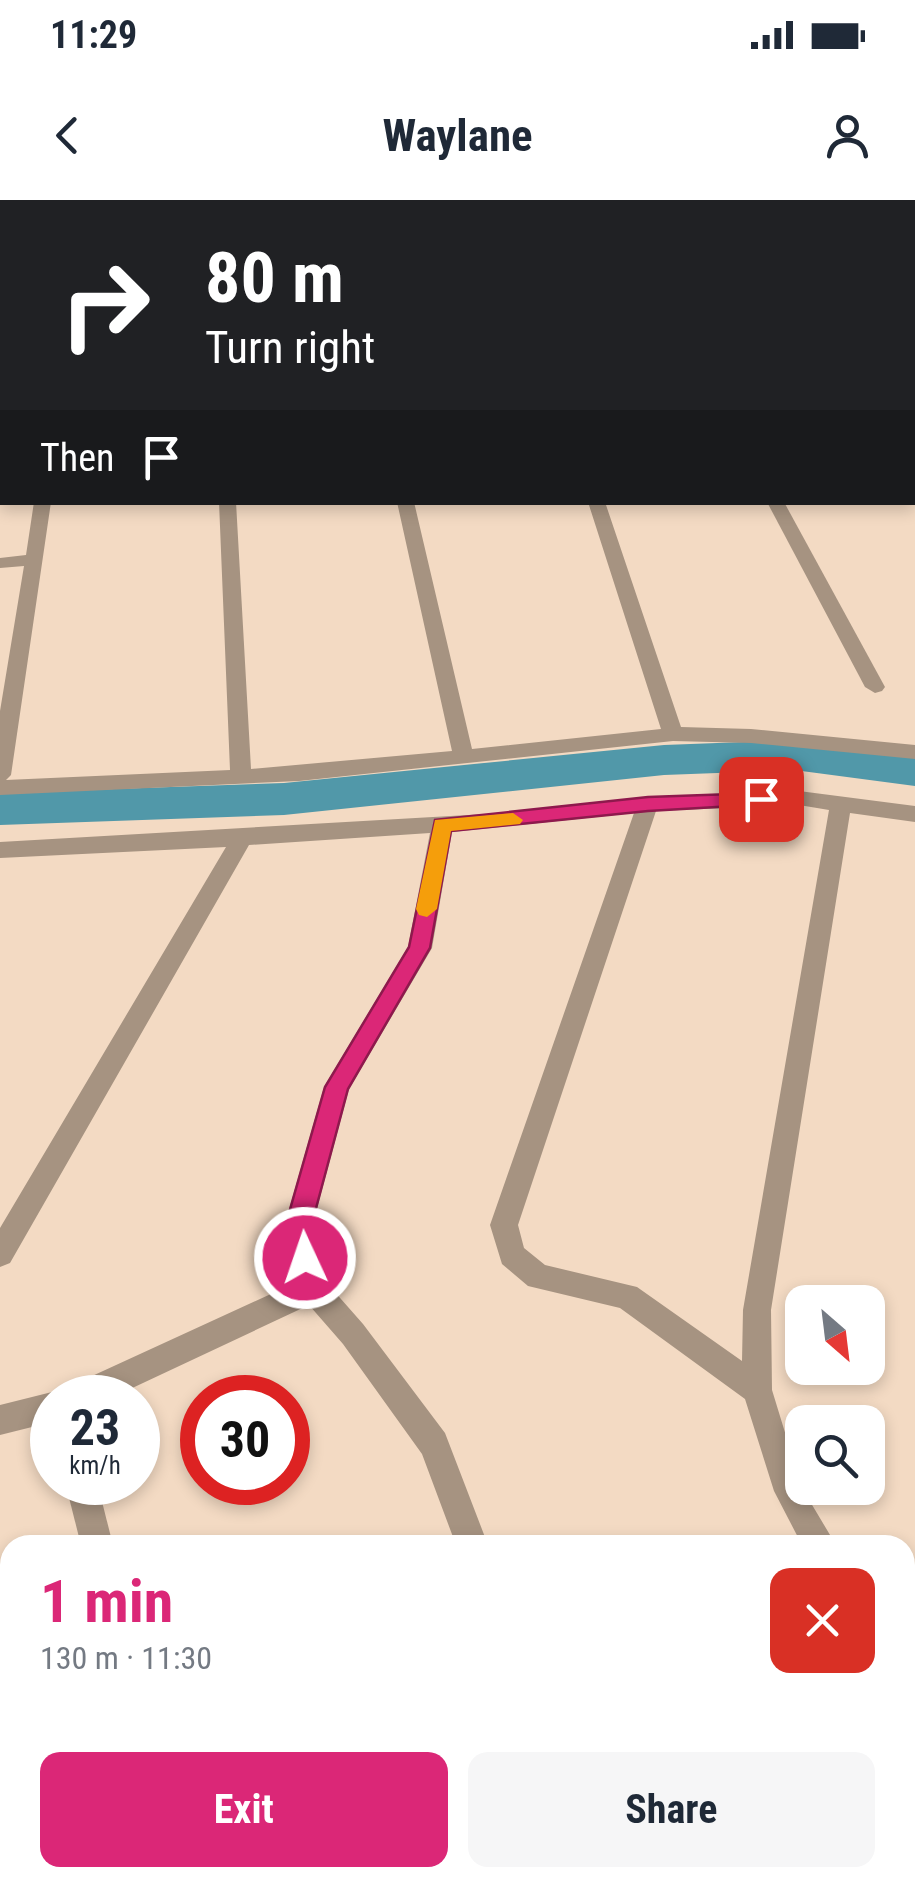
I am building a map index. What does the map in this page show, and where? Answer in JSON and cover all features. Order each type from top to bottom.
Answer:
[{"type":"street","points":[[0,775],[10,647],[34,560],[43,505]]},
{"type":"street","points":[[227,505],[241,776]]},
{"type":"street","points":[[406,505],[464,756]]},
{"type":"street","points":[[597,505],[673,734]]},
{"type":"street","points":[[777,505],[875,687]]},
{"type":"street","points":[[0,562],[34,560]]},
{"type":"street","points":[[0,788],[349,769],[673,734],[750,736],[915,752]]},
{"type":"street","points":[[0,850],[442,825],[648,804],[799,798],[915,814]]},
{"type":"street","points":[[648,804],[504,1225],[512,1255],[538,1277],[627,1296],[757,1390]]},
{"type":"street","points":[[814,1535],[790,1491],[757,1390],[757,1310],[841,804]]},
{"type":"street","points":[[442,825],[420,948],[337,1087],[298,1227],[313,1289],[352,1334],[434,1444],[468,1535]]},
{"type":"street","points":[[0,1254],[242,838]]},
{"type":"street","points":[[127,1375],[313,1289]]},
{"type":"street","points":[[0,1420],[30,1412]]},
{"type":"street","points":[[87,1505],[94,1535]]},
{"type":"waterway","points":[[0,809],[284,799],[664,760],[794,755],[915,771]]},
{"type":"slow traffic","points":[[427,909],[442,825],[513,820]]},
{"type":"route","points":[[305,1258],[298,1227],[337,1087],[420,948],[442,825],[648,804],[761,799]]}]
